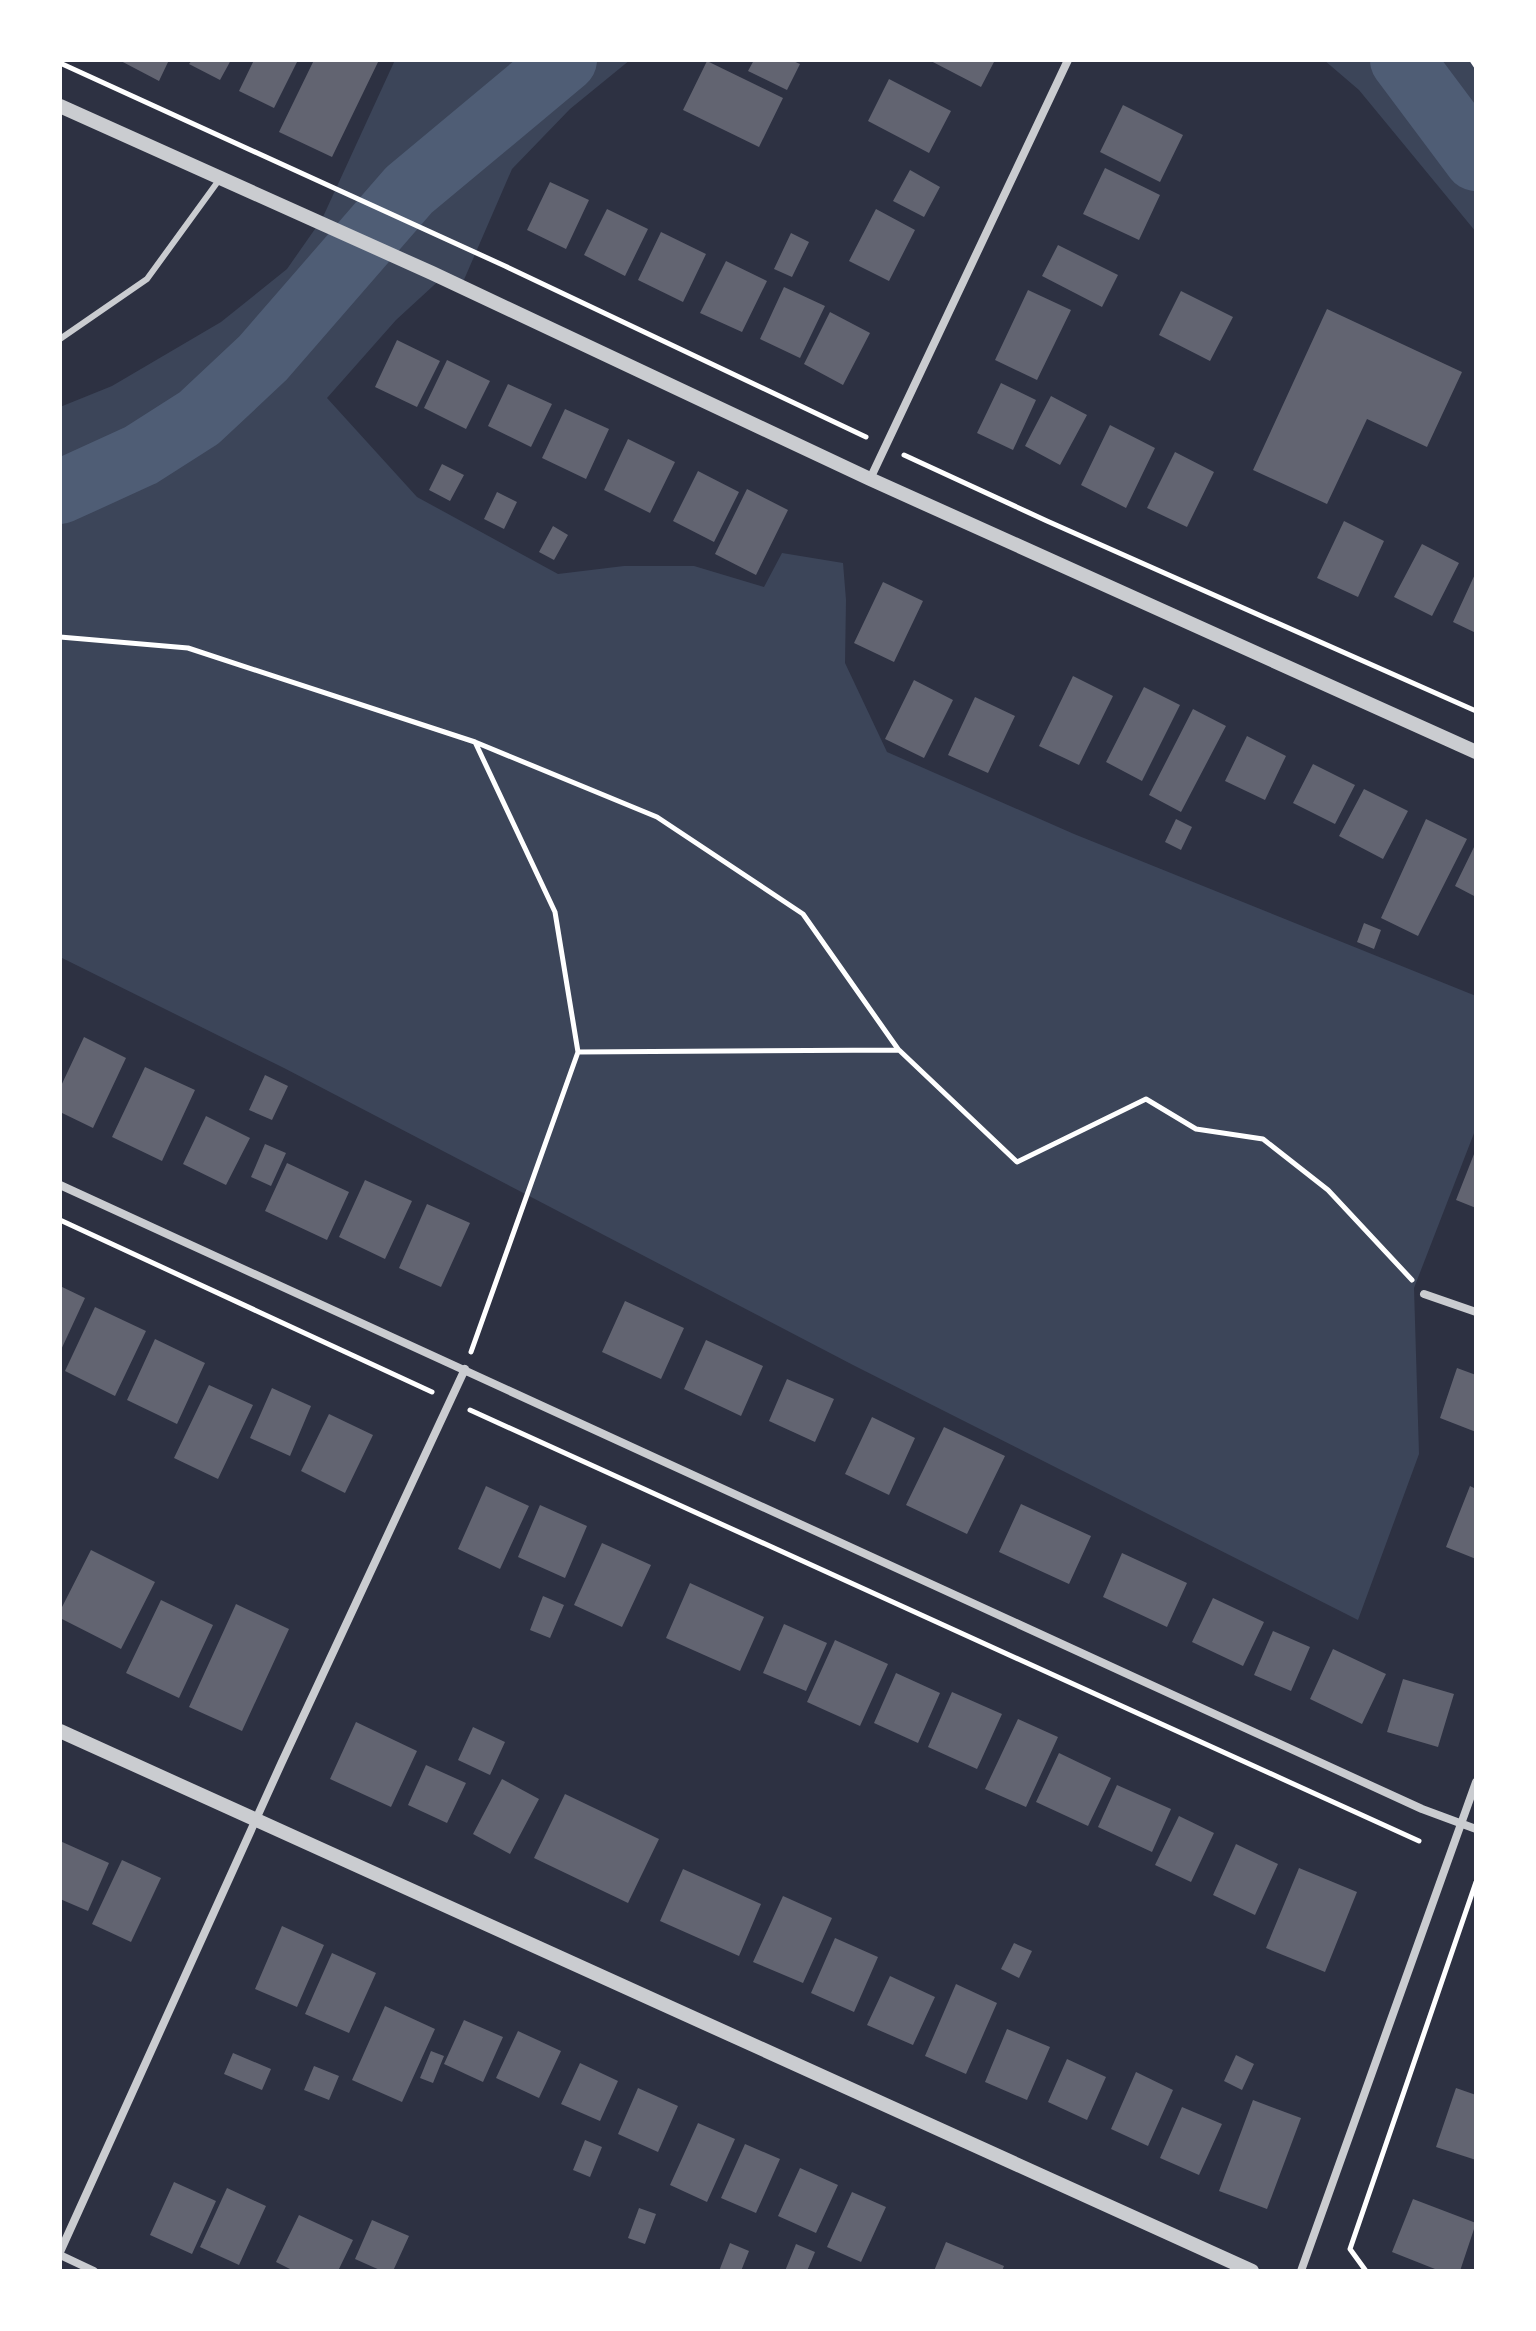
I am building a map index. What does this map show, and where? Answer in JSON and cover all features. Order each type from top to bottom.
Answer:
[{"type":"street","points":[[870,479],[1068,60]]},
{"type":"street","points":[[60,106],[432,273],[870,479],[1476,752]]},
{"type":"street","points":[[60,1185],[1393,1796],[1476,1829]]},
{"type":"street","points":[[1424,1294],[1476,1312]]},
{"type":"street","points":[[94,2271],[60,2254],[255,1820],[465,1369]]},
{"type":"street","points":[[60,1731],[1252,2271]]},
{"type":"street","points":[[1301,2271],[1476,1782]]},
{"type":"lane","points":[[60,339],[147,279],[220,178]]},
{"type":"path","points":[[1472,60],[1476,66]]},
{"type":"path","points":[[60,63],[460,246],[885,447],[1476,711]]},
{"type":"path","points":[[60,637],[188,648],[475,742],[657,817],[803,914],[899,1050],[1017,1162],[1146,1099],[1196,1129],[1263,1139],[1328,1190],[1424,1294]]},
{"type":"path","points":[[465,1369],[578,1052],[555,912],[475,742]]},
{"type":"path","points":[[578,1052],[899,1050]]},
{"type":"path","points":[[60,1220],[1419,1841]]},
{"type":"path","points":[[1366,2271],[1350,2249],[1476,1882]]},
{"type":"shaded area","points":[[395,60],[630,60],[570,109],[512,169],[463,282],[445,275],[396,320],[327,398],[417,497],[558,574],[624,566],[694,566],[764,587],[782,553],[843,563],[845,663],[887,752],[1074,834],[1476,996],[1476,1128],[1414,1288],[1419,1454],[1358,1620],[853,1365],[284,1068],[60,957],[60,407],[112,386],[221,322],[287,269],[322,219]]},
{"type":"shaded area","points":[[1324,60],[1476,60],[1476,232],[1359,90]]},
{"type":"building","points":[[119,60],[169,60],[159,81]]},
{"type":"building","points":[[192,60],[231,60],[220,80],[189,64]]},
{"type":"building","points":[[254,60],[298,60],[274,108],[239,91]]},
{"type":"building","points":[[314,60],[379,60],[332,157],[279,132]]},
{"type":"building","points":[[754,60],[791,60],[800,64],[787,90],[748,71]]},
{"type":"building","points":[[929,60],[995,60],[981,87]]},
{"type":"building","points":[[707,61],[783,98],[759,147],[683,110]]},
{"type":"building","points":[[889,79],[951,111],[929,153],[868,121]]},
{"type":"building","points":[[1123,105],[1183,135],[1160,182],[1100,152]]},
{"type":"building","points":[[1105,168],[1160,195],[1139,240],[1083,214]]},
{"type":"building","points":[[910,170],[940,187],[924,217],[893,201]]},
{"type":"building","points":[[550,182],[589,200],[566,249],[527,230]]},
{"type":"building","points":[[607,209],[648,229],[625,276],[584,255]]},
{"type":"building","points":[[876,209],[915,230],[889,281],[849,261]]},
{"type":"building","points":[[661,232],[706,254],[683,302],[638,280]]},
{"type":"building","points":[[791,233],[809,242],[792,277],[774,269]]},
{"type":"building","points":[[1058,245],[1118,275],[1102,307],[1042,276]]},
{"type":"building","points":[[726,261],[767,281],[742,332],[700,313]]},
{"type":"building","points":[[784,287],[825,306],[800,358],[760,339]]},
{"type":"building","points":[[1028,290],[1071,310],[1037,380],[995,360]]},
{"type":"building","points":[[1181,291],[1233,317],[1210,361],[1159,335]]},
{"type":"building","points":[[1327,309],[1462,372],[1427,447],[1367,419],[1327,504],[1253,470]]},
{"type":"building","points":[[830,312],[870,333],[843,385],[804,364]]},
{"type":"building","points":[[397,340],[440,361],[417,407],[375,387]]},
{"type":"building","points":[[447,360],[490,381],[466,429],[424,408]]},
{"type":"building","points":[[1001,383],[1036,400],[1013,450],[977,433]]},
{"type":"building","points":[[508,384],[552,404],[531,447],[488,426]]},
{"type":"building","points":[[1051,396],[1087,415],[1060,465],[1025,446]]},
{"type":"building","points":[[565,409],[609,429],[586,479],[542,458]]},
{"type":"building","points":[[1110,425],[1155,448],[1126,508],[1081,485]]},
{"type":"building","points":[[628,439],[675,462],[650,513],[604,490]]},
{"type":"building","points":[[1175,452],[1214,472],[1187,527],[1147,508]]},
{"type":"building","points":[[442,464],[464,475],[450,501],[429,490]]},
{"type":"building","points":[[698,471],[739,492],[714,542],[673,521]]},
{"type":"building","points":[[747,489],[788,510],[756,575],[715,554]]},
{"type":"building","points":[[497,492],[517,502],[504,529],[484,519]]},
{"type":"building","points":[[1344,521],[1384,541],[1358,597],[1317,578]]},
{"type":"building","points":[[553,526],[568,535],[554,560],[539,552]]},
{"type":"building","points":[[1422,544],[1459,563],[1432,616],[1394,597]]},
{"type":"building","points":[[1476,572],[1476,633],[1453,622]]},
{"type":"building","points":[[883,582],[923,601],[894,662],[854,643]]},
{"type":"building","points":[[1073,676],[1113,696],[1079,765],[1039,746]]},
{"type":"building","points":[[914,680],[953,700],[924,758],[885,739]]},
{"type":"building","points":[[1144,687],[1180,705],[1142,781],[1106,762]]},
{"type":"building","points":[[975,697],[1015,716],[988,773],[948,755]]},
{"type":"building","points":[[1193,709],[1226,726],[1181,812],[1149,795]]},
{"type":"building","points":[[1247,736],[1286,756],[1265,800],[1225,781]]},
{"type":"building","points":[[1313,764],[1355,785],[1335,824],[1293,803]]},
{"type":"building","points":[[1364,789],[1408,811],[1383,859],[1339,836]]},
{"type":"building","points":[[1176,819],[1192,827],[1181,850],[1165,842]]},
{"type":"building","points":[[1426,819],[1467,839],[1418,936],[1381,918]]},
{"type":"building","points":[[1476,843],[1476,897],[1455,886]]},
{"type":"building","points":[[1364,923],[1381,930],[1374,949],[1357,942]]},
{"type":"building","points":[[84,1037],[126,1058],[93,1128],[60,1112],[60,1088]]},
{"type":"building","points":[[145,1067],[195,1090],[162,1161],[112,1137]]},
{"type":"building","points":[[265,1075],[288,1086],[272,1120],[249,1110]]},
{"type":"building","points":[[206,1116],[250,1138],[226,1185],[183,1164]]},
{"type":"building","points":[[265,1144],[286,1153],[271,1186],[251,1177]]},
{"type":"building","points":[[1476,1149],[1476,1208],[1456,1200]]},
{"type":"building","points":[[287,1163],[349,1192],[327,1240],[265,1211]]},
{"type":"building","points":[[365,1180],[412,1201],[385,1259],[339,1237]]},
{"type":"building","points":[[427,1204],[470,1223],[441,1287],[399,1268]]},
{"type":"building","points":[[60,1286],[85,1298],[60,1352]]},
{"type":"building","points":[[625,1301],[684,1328],[661,1379],[602,1352]]},
{"type":"building","points":[[95,1307],[146,1331],[115,1396],[65,1371]]},
{"type":"building","points":[[155,1339],[205,1363],[177,1424],[127,1400]]},
{"type":"building","points":[[706,1340],[763,1366],[741,1416],[684,1389]]},
{"type":"building","points":[[1457,1368],[1476,1375],[1476,1432],[1440,1418]]},
{"type":"building","points":[[787,1379],[834,1399],[815,1442],[769,1421]]},
{"type":"building","points":[[209,1385],[253,1405],[218,1479],[174,1458]]},
{"type":"building","points":[[272,1388],[311,1406],[290,1456],[250,1438]]},
{"type":"building","points":[[329,1414],[373,1435],[345,1493],[301,1471]]},
{"type":"building","points":[[872,1417],[915,1438],[889,1495],[845,1474]]},
{"type":"building","points":[[944,1427],[1005,1456],[967,1534],[906,1505]]},
{"type":"building","points":[[486,1486],[529,1506],[500,1569],[458,1549]]},
{"type":"building","points":[[1470,1486],[1476,1489],[1476,1559],[1446,1547]]},
{"type":"building","points":[[1021,1504],[1091,1536],[1069,1584],[999,1552]]},
{"type":"building","points":[[540,1505],[587,1526],[565,1578],[518,1557]]},
{"type":"building","points":[[602,1543],[651,1565],[622,1627],[574,1605]]},
{"type":"building","points":[[91,1550],[155,1582],[121,1649],[60,1618],[60,1611]]},
{"type":"building","points":[[1122,1553],[1187,1583],[1167,1627],[1103,1597]]},
{"type":"building","points":[[690,1583],[764,1617],[740,1671],[666,1638]]},
{"type":"building","points":[[543,1596],[564,1605],[550,1638],[530,1630]]},
{"type":"building","points":[[1213,1598],[1264,1622],[1243,1666],[1192,1642]]},
{"type":"building","points":[[161,1600],[213,1625],[179,1698],[126,1673]]},
{"type":"building","points":[[236,1604],[289,1629],[242,1731],[189,1707]]},
{"type":"building","points":[[784,1624],[827,1643],[806,1691],[763,1673]]},
{"type":"building","points":[[1273,1631],[1310,1647],[1291,1691],[1254,1675]]},
{"type":"building","points":[[835,1640],[888,1664],[860,1726],[807,1702]]},
{"type":"building","points":[[1333,1649],[1386,1674],[1362,1724],[1310,1699]]},
{"type":"building","points":[[896,1673],[940,1693],[918,1743],[874,1723]]},
{"type":"building","points":[[1403,1679],[1454,1694],[1438,1747],[1387,1732]]},
{"type":"building","points":[[952,1692],[1002,1714],[977,1769],[928,1747]]},
{"type":"building","points":[[1018,1719],[1058,1737],[1026,1807],[985,1789]]},
{"type":"building","points":[[356,1722],[417,1751],[391,1807],[330,1779]]},
{"type":"building","points":[[473,1727],[505,1742],[490,1775],[458,1760]]},
{"type":"building","points":[[1059,1753],[1111,1778],[1088,1826],[1036,1802]]},
{"type":"building","points":[[426,1765],[466,1783],[447,1823],[408,1805]]},
{"type":"building","points":[[502,1779],[539,1799],[510,1854],[473,1834]]},
{"type":"building","points":[[1117,1785],[1171,1809],[1152,1852],[1098,1827]]},
{"type":"building","points":[[565,1794],[659,1839],[628,1903],[534,1858]]},
{"type":"building","points":[[1179,1816],[1214,1833],[1191,1882],[1155,1865]]},
{"type":"building","points":[[60,1841],[109,1863],[88,1911],[60,1899]]},
{"type":"building","points":[[1236,1844],[1278,1864],[1255,1915],[1213,1895]]},
{"type":"building","points":[[122,1860],[161,1878],[131,1942],[92,1924]]},
{"type":"building","points":[[1299,1868],[1357,1892],[1325,1972],[1266,1948]]},
{"type":"building","points":[[683,1869],[761,1904],[739,1956],[660,1921]]},
{"type":"building","points":[[783,1896],[832,1918],[803,1983],[753,1962]]},
{"type":"building","points":[[282,1926],[324,1945],[297,2007],[255,1989]]},
{"type":"building","points":[[835,1938],[878,1957],[854,2012],[811,1993]]},
{"type":"building","points":[[1014,1943],[1032,1951],[1019,1978],[1001,1969]]},
{"type":"building","points":[[332,1953],[376,1973],[349,2033],[305,2014]]},
{"type":"building","points":[[890,1976],[935,1997],[913,2045],[867,2025]]},
{"type":"building","points":[[956,1984],[997,2003],[966,2074],[925,2056]]},
{"type":"building","points":[[385,2006],[435,2029],[402,2102],[352,2080]]},
{"type":"building","points":[[464,2020],[503,2037],[483,2082],[444,2064]]},
{"type":"building","points":[[1007,2029],[1050,2047],[1027,2100],[985,2082]]},
{"type":"building","points":[[518,2031],[561,2051],[539,2098],[496,2078]]},
{"type":"building","points":[[431,2051],[444,2056],[433,2083],[420,2078]]},
{"type":"building","points":[[233,2053],[271,2069],[262,2090],[224,2074]]},
{"type":"building","points":[[1236,2055],[1254,2064],[1242,2090],[1224,2081]]},
{"type":"building","points":[[1067,2059],[1106,2077],[1087,2120],[1048,2102]]},
{"type":"building","points":[[580,2063],[618,2081],[600,2121],[561,2104]]},
{"type":"building","points":[[314,2066],[339,2076],[329,2100],[304,2090]]},
{"type":"building","points":[[1136,2072],[1173,2090],[1148,2146],[1111,2129]]},
{"type":"building","points":[[638,2088],[678,2106],[658,2152],[618,2134]]},
{"type":"building","points":[[1456,2088],[1476,2095],[1476,2160],[1436,2147]]},
{"type":"building","points":[[1253,2100],[1301,2118],[1267,2209],[1219,2191]]},
{"type":"building","points":[[1182,2107],[1222,2124],[1199,2175],[1160,2158]]},
{"type":"building","points":[[698,2123],[735,2139],[707,2202],[670,2185]]},
{"type":"building","points":[[585,2140],[602,2147],[590,2177],[573,2170]]},
{"type":"building","points":[[745,2144],[780,2159],[756,2213],[721,2198]]},
{"type":"building","points":[[800,2168],[838,2185],[816,2233],[778,2216]]},
{"type":"building","points":[[174,2182],[216,2201],[192,2254],[150,2235]]},
{"type":"building","points":[[227,2188],[266,2206],[239,2265],[200,2247]]},
{"type":"building","points":[[852,2192],[886,2207],[861,2262],[827,2247]]},
{"type":"building","points":[[1413,2199],[1476,2223],[1460,2271],[1440,2271],[1392,2252]]},
{"type":"building","points":[[639,2208],[656,2214],[645,2244],[628,2238]]},
{"type":"building","points":[[299,2215],[353,2240],[338,2271],[294,2271],[276,2262]]},
{"type":"building","points":[[372,2220],[409,2236],[393,2271],[382,2271],[355,2259]]},
{"type":"building","points":[[946,2242],[1004,2266],[1002,2271],[934,2271]]},
{"type":"building","points":[[730,2243],[749,2251],[741,2271],[719,2271]]},
{"type":"building","points":[[796,2244],[815,2252],[807,2271],[785,2271]]},
{"type":"waterway","points":[[60,492],[141,455],[199,418],[263,358],[409,190],[565,60]]},
{"type":"waterway","points":[[1402,60],[1476,159]]}]
